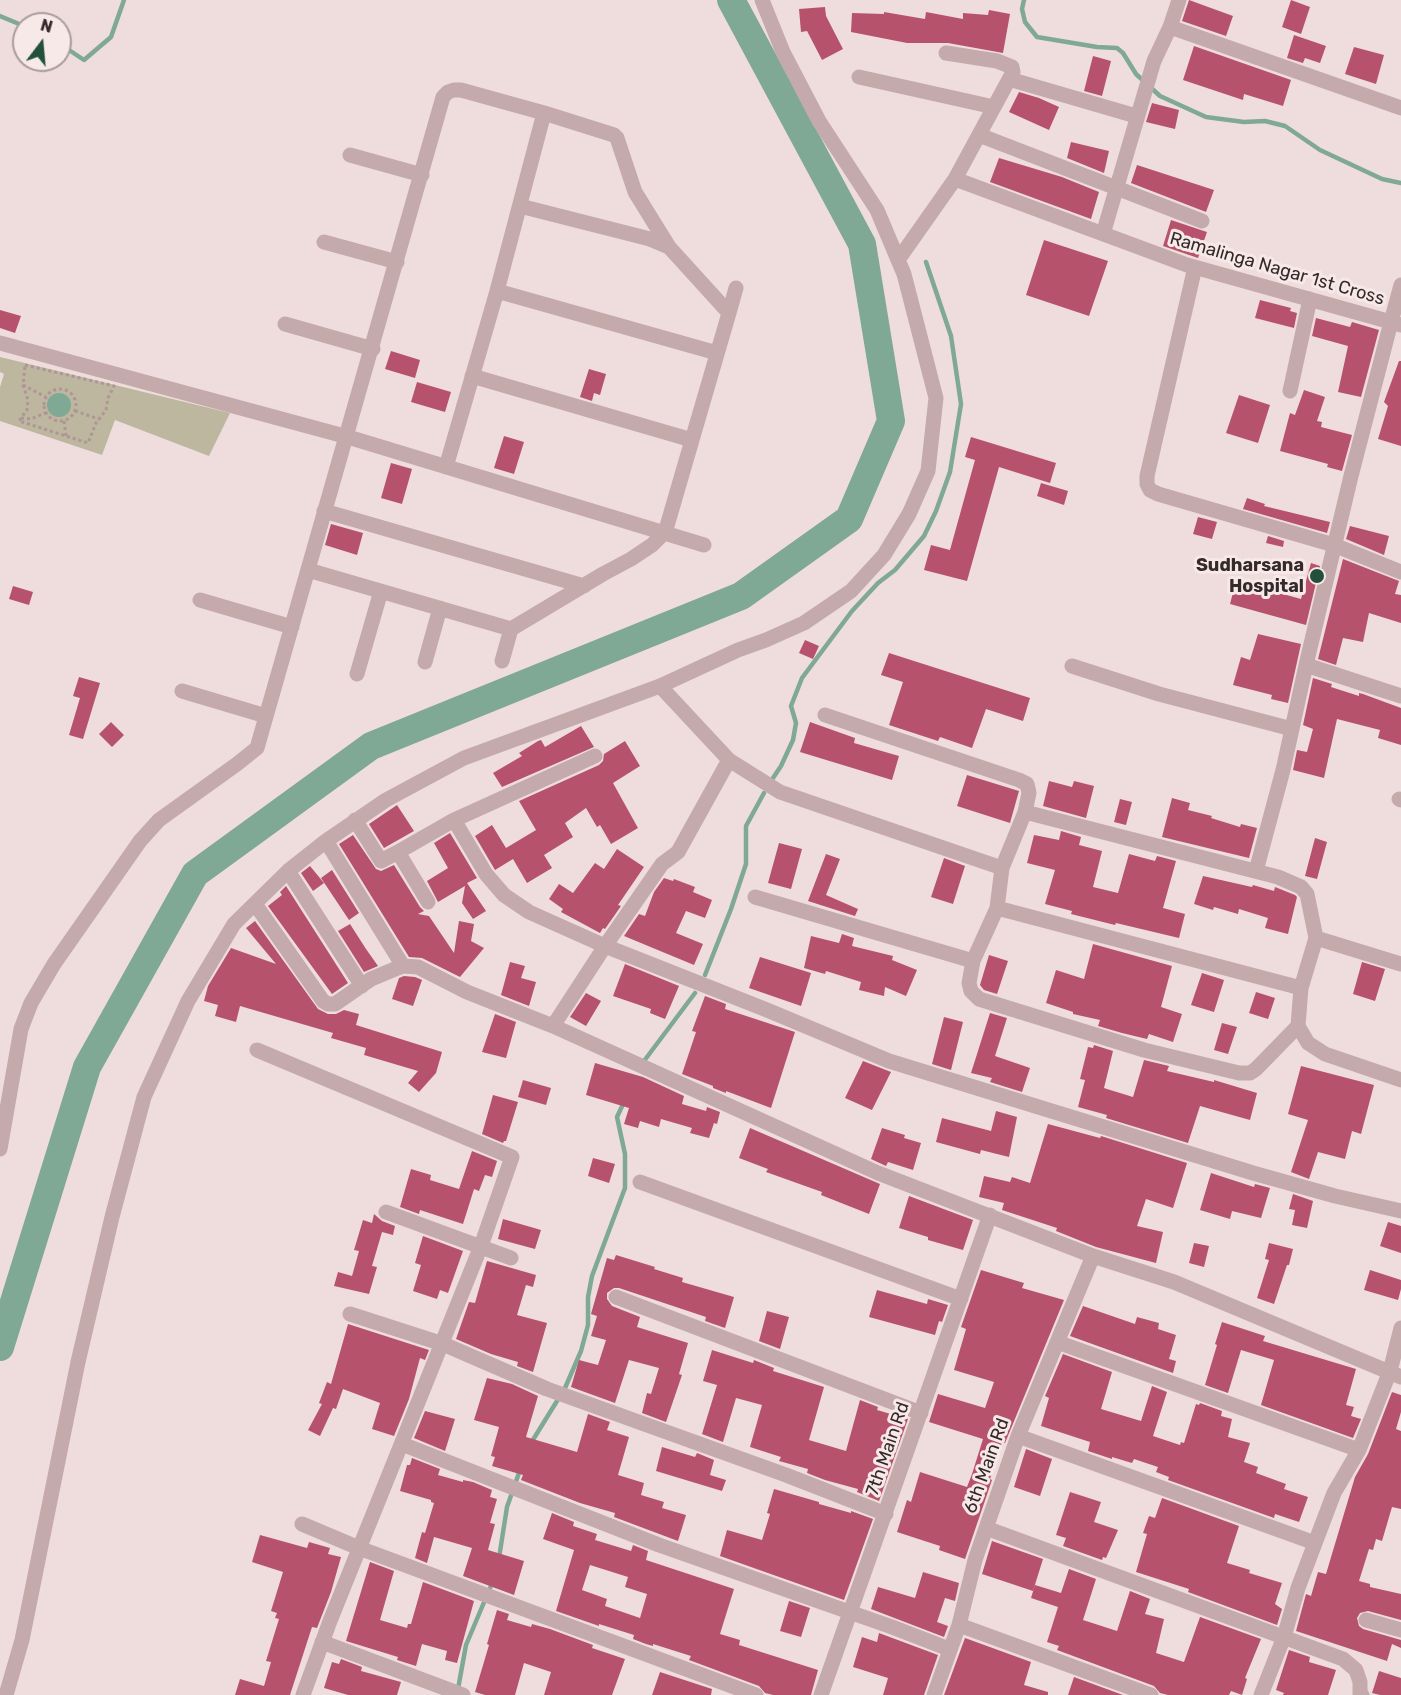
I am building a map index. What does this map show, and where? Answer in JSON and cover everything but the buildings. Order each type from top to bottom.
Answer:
[{"type":"street","points":[[6,1695],[22,1640],[83,1340],[112,1217],[144,1097],[188,1001],[234,924],[288,871],[326,841],[386,800],[464,758],[660,686],[804,623],[851,591],[884,555],[909,514],[928,471],[936,398],[904,274],[877,210],[819,121],[783,52],[762,0]]},
{"type":"street","points":[[1103,234],[1154,61],[1170,27],[1179,0]]},
{"type":"street","points":[[1170,27],[1401,108]]},
{"type":"street","points":[[898,260],[955,179],[1013,72],[1012,67],[997,61],[946,53]]},
{"type":"street","points":[[859,77],[994,107]]},
{"type":"street","points":[[1009,79],[1139,109]]},
{"type":"street","points":[[0,1149],[21,1029],[31,1003],[54,964],[140,841],[159,820],[257,748],[324,511],[348,437],[443,98],[448,92],[461,90],[609,132],[618,138],[635,192],[669,247],[729,313]]},
{"type":"street","points":[[446,467],[497,291],[544,113]]},
{"type":"street","points":[[979,135],[1202,221]]},
{"type":"street","points":[[350,154],[422,175]]},
{"type":"street","name":"Ramalinga Nagar 1st Cross","points":[[955,179],[1196,267],[1396,323],[1334,545],[1283,770],[1256,871]]},
{"type":"street","points":[[520,206],[669,247]]},
{"type":"street","points":[[324,242],[397,262]]},
{"type":"street","points":[[1196,267],[1146,484],[1158,494],[1334,545],[1401,572]]},
{"type":"street","points":[[1396,323],[1401,285]]},
{"type":"street","points":[[502,661],[511,629],[631,559],[652,545],[667,526],[736,288]]},
{"type":"street","points":[[497,291],[717,353]]},
{"type":"street","points":[[1290,391],[1310,299]]},
{"type":"street","points":[[285,324],[373,349]]},
{"type":"street","points":[[0,343],[348,437],[704,545]]},
{"type":"street","points":[[472,376],[692,440]]},
{"type":"street","points":[[324,511],[584,586]]},
{"type":"street","points":[[308,570],[511,629]]},
{"type":"street","points":[[357,674],[381,591]]},
{"type":"street","points":[[200,600],[292,627]]},
{"type":"street","points":[[425,662],[440,608]]},
{"type":"street","points":[[1306,665],[1401,696]]},
{"type":"street","points":[[1072,666],[1159,694],[1292,729]]},
{"type":"street","points":[[660,686],[729,760],[780,792],[1002,868]]},
{"type":"street","points":[[182,691],[266,717]]},
{"type":"street","points":[[825,715],[1027,784],[1029,793],[1025,812],[1002,868],[997,908],[973,961],[970,991],[979,999],[1144,1050],[1239,1073],[1250,1073],[1256,1069],[1298,1026]]},
{"type":"street","points":[[356,820],[381,861],[454,820],[595,756]]},
{"type":"street","points":[[553,1026],[662,864],[678,852],[729,760]]},
{"type":"street","points":[[1025,812],[1256,871],[1291,881],[1301,887],[1307,894],[1316,938],[1301,988],[1298,1026],[1308,1043],[1325,1054],[1401,1080]]},
{"type":"street","points":[[454,820],[486,874],[504,895],[529,912],[605,946],[889,1061],[1263,1176],[1401,1211]]},
{"type":"street","points":[[326,841],[403,966]]},
{"type":"street","points":[[398,852],[428,902]]},
{"type":"street","points":[[288,871],[362,986]]},
{"type":"street","points":[[755,897],[973,961]]},
{"type":"street","points":[[255,904],[326,1003],[335,1004],[371,980],[403,966],[418,967],[467,992],[553,1026],[878,1173],[1093,1256],[1174,1282],[1396,1374]]},
{"type":"street","points":[[997,908],[1301,988]]},
{"type":"street","points":[[1316,938],[1401,964]]},
{"type":"street","points":[[257,1050],[512,1157],[443,1344],[359,1548],[303,1695]]},
{"type":"street","points":[[640,1182],[961,1299]]},
{"type":"street","points":[[386,1212],[511,1258]]},
{"type":"street","name":"7th Main Rd","points":[[821,1695],[990,1215]]},
{"type":"street","name":"6th Main Rd","points":[[934,1695],[958,1625],[975,1560],[1018,1436],[1093,1256]]},
{"type":"street","points":[[616,1297],[921,1413]]},
{"type":"street","points":[[350,1314],[443,1344],[567,1397],[786,1475],[886,1514]]},
{"type":"street","points":[[1261,1695],[1284,1637],[1298,1588],[1334,1493],[1359,1450],[1396,1374],[1401,1328]]},
{"type":"street","points":[[1057,1342],[1359,1450]]},
{"type":"street","points":[[1018,1436],[1315,1543]]},
{"type":"street","points":[[402,1444],[659,1545],[949,1649]]},
{"type":"street","points":[[302,1524],[359,1548],[756,1695]]},
{"type":"street","points":[[986,1528],[1343,1659],[1356,1670],[1362,1695]]},
{"type":"street","points":[[1366,1620],[1401,1630]]},
{"type":"street","points":[[958,1625],[1151,1695]]},
{"type":"street","points":[[322,1642],[463,1695]]},
{"type":"path","points":[[25,365],[114,386],[108,398],[106,410],[92,429],[88,443],[19,421],[27,410],[28,399],[23,385],[25,365]]},
{"type":"path","points":[[23,385],[46,397]]},
{"type":"path","points":[[55,390],[66,391],[75,399],[75,411],[64,421],[53,420],[45,413],[43,404],[46,397],[55,390]]},
{"type":"path","points":[[75,411],[99,419]]},
{"type":"path","points":[[21,418],[31,419],[45,413]]},
{"type":"path","points":[[64,421],[66,436]]},
{"type":"shaded area","points":[[0,357],[230,413],[209,456],[115,420],[102,455],[0,421],[0,387],[4,374],[0,372]]},
{"type":"shaded area","points":[[59,393],[64,394],[70,400],[70,410],[64,416],[59,417],[54,416],[48,410],[47,405],[48,400],[54,394]]},
{"type":"waterway","points":[[72,52],[84,60],[111,37],[124,0]]},
{"type":"waterway","points":[[0,1347],[87,1067],[195,874],[371,746],[741,596],[849,519],[891,421],[862,244],[731,0]]},
{"type":"waterway","points":[[1024,0],[1022,9],[1025,22],[1037,37],[1117,48],[1123,53],[1136,74],[1160,96],[1206,117],[1244,122],[1265,121],[1285,126],[1320,150],[1382,179],[1401,183]]},
{"type":"waterway","points":[[0,16],[12,21]]},
{"type":"waterway","points":[[773,778],[793,740],[796,723],[791,706],[802,678],[852,611],[878,583],[895,570],[924,536],[950,472],[961,404],[951,336],[926,262]]},
{"type":"waterway","points":[[705,975],[746,864],[746,826],[764,793]]},
{"type":"waterway","points":[[644,1061],[695,993]]},
{"type":"waterway","points":[[531,1443],[565,1388],[581,1351],[588,1325],[588,1297],[592,1276],[625,1188],[625,1154],[617,1117],[624,1102]]},
{"type":"waterway","points":[[499,1558],[507,1507],[520,1470]]},
{"type":"waterway","points":[[458,1689],[466,1645],[493,1581]]},
{"type":"place","name":"Sudharsana Hospital","points":[[1317,576]]}]
